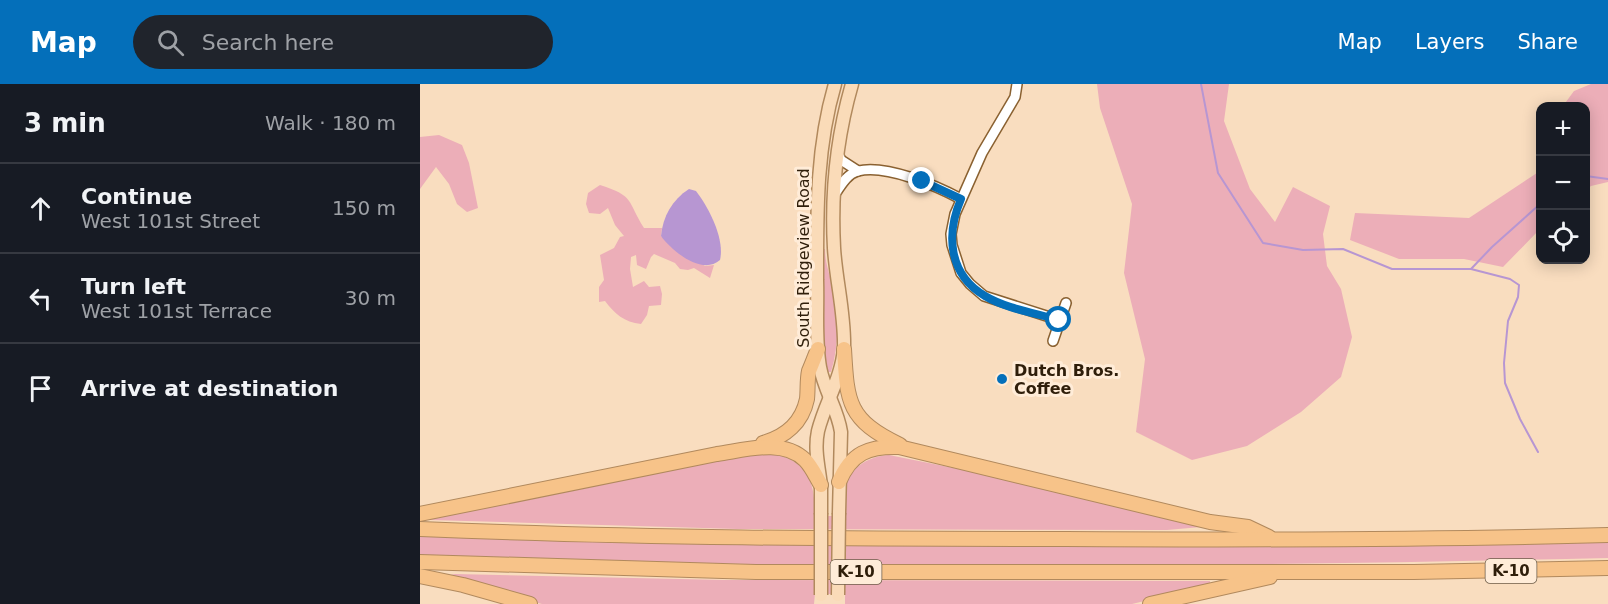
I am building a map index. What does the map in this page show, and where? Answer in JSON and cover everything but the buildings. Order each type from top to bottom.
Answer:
[{"type":"highway","points":[[420,514],[717,454],[777,439],[797,423],[807,399],[809,373],[818,349]]},
{"type":"highway","points":[[844,350],[846,388],[856,414],[868,428],[919,451]]},
{"type":"highway","points":[[839,482],[844,470],[858,455],[874,448],[899,447],[1210,522],[1248,527],[1273,540]]},
{"type":"highway","points":[[717,454],[765,448],[787,449],[807,462],[821,485]]},
{"type":"highway","name":"K-10","points":[[420,529],[624,536],[780,538],[1273,540],[1474,539],[1608,535]]},
{"type":"highway","name":"K-10","points":[[420,562],[756,572],[1479,572],[1608,568]]},
{"type":"highway","points":[[1150,604],[1293,572]]},
{"type":"highway","points":[[420,576],[463,585],[530,604]]},
{"type":"main road","name":"South Ridgeview Road","points":[[835,84],[820,162],[818,349],[820,368],[840,422],[841,432],[838,600]]},
{"type":"main road","name":"South Ridgeview Road","points":[[821,600],[821,485],[816,445],[844,350],[843,316],[834,246],[834,194],[838,154],[852,84]]},
{"type":"main road","points":[[820,162],[829,167],[836,176]]},
{"type":"street","points":[[1017,84],[1015,97],[991,136],[955,214],[951,234],[954,256],[965,279],[976,290],[993,300],[1059,320]]},
{"type":"street","points":[[838,154],[842,160],[858,171],[906,176],[961,199]]},
{"type":"street","points":[[834,194],[846,178],[858,171]]},
{"type":"street","points":[[1053,341],[1066,303]]},
{"type":"shaded area","points":[[1097,84],[1229,84],[1224,121],[1250,189],[1275,222],[1293,187],[1330,206],[1323,234],[1327,266],[1341,289],[1352,337],[1341,377],[1301,412],[1247,446],[1192,460],[1136,432],[1145,359],[1124,273],[1132,204],[1100,108]]},
{"type":"shaded area","points":[[1591,84],[1608,84],[1608,182],[1590,187],[1590,102],[1566,102],[1574,91]]},
{"type":"shaded area","points":[[439,135],[462,145],[469,163],[478,208],[467,212],[457,204],[449,184],[436,167],[420,189],[420,137]]},
{"type":"shaded area","points":[[1536,174],[1536,233],[1503,267],[1464,259],[1399,259],[1350,240],[1355,213],[1469,218]]},
{"type":"shaded area","points":[[600,185],[625,196],[644,228],[662,228],[661,236],[705,266],[714,265],[710,278],[694,268],[680,269],[675,263],[654,254],[646,269],[637,265],[636,255],[631,257],[633,287],[644,281],[649,287],[660,286],[662,294],[661,305],[649,306],[647,315],[641,324],[620,317],[605,301],[599,302],[599,287],[604,280],[600,255],[614,248],[620,237],[624,236],[615,225],[608,208],[600,214],[589,213],[586,204],[588,193]]},
{"type":"shaded area","points":[[689,189],[696,191],[701,198],[718,233],[720,260],[713,264],[705,265],[688,260],[661,236],[669,209]]},
{"type":"shaded area","points":[[822,249],[825,249],[836,310],[837,341],[831,372],[828,372],[824,350]]},
{"type":"shaded area","points":[[773,454],[795,462],[808,475],[814,493],[815,516],[846,516],[844,492],[849,477],[866,461],[889,455],[1048,487],[1200,524],[1201,527],[1167,530],[737,529],[430,520],[430,515],[728,457]]},
{"type":"shaded area","points":[[420,536],[640,543],[893,546],[1451,546],[1608,542],[1608,558],[1311,564],[1014,566],[717,563],[420,555]]},
{"type":"shaded area","points":[[450,575],[725,580],[1210,581],[1210,585],[1132,604],[845,604],[845,595],[815,593],[814,604],[542,604],[450,578]]},
{"type":"waterway","points":[[1201,84],[1218,173],[1263,243],[1303,250],[1343,249],[1392,269],[1471,269],[1510,279],[1519,285],[1518,297],[1508,321],[1504,363],[1505,383],[1520,419],[1538,452]]},
{"type":"waterway","points":[[1590,177],[1608,179]]},
{"type":"waterway","points":[[1471,269],[1536,208]]},
{"type":"place","name":"Dutch Bros. Coffee","points":[[1002,379]]},
{"type":"route","points":[[922,181],[961,199],[952,224],[952,245],[961,273],[970,284],[984,296],[993,300],[1059,320]]}]
